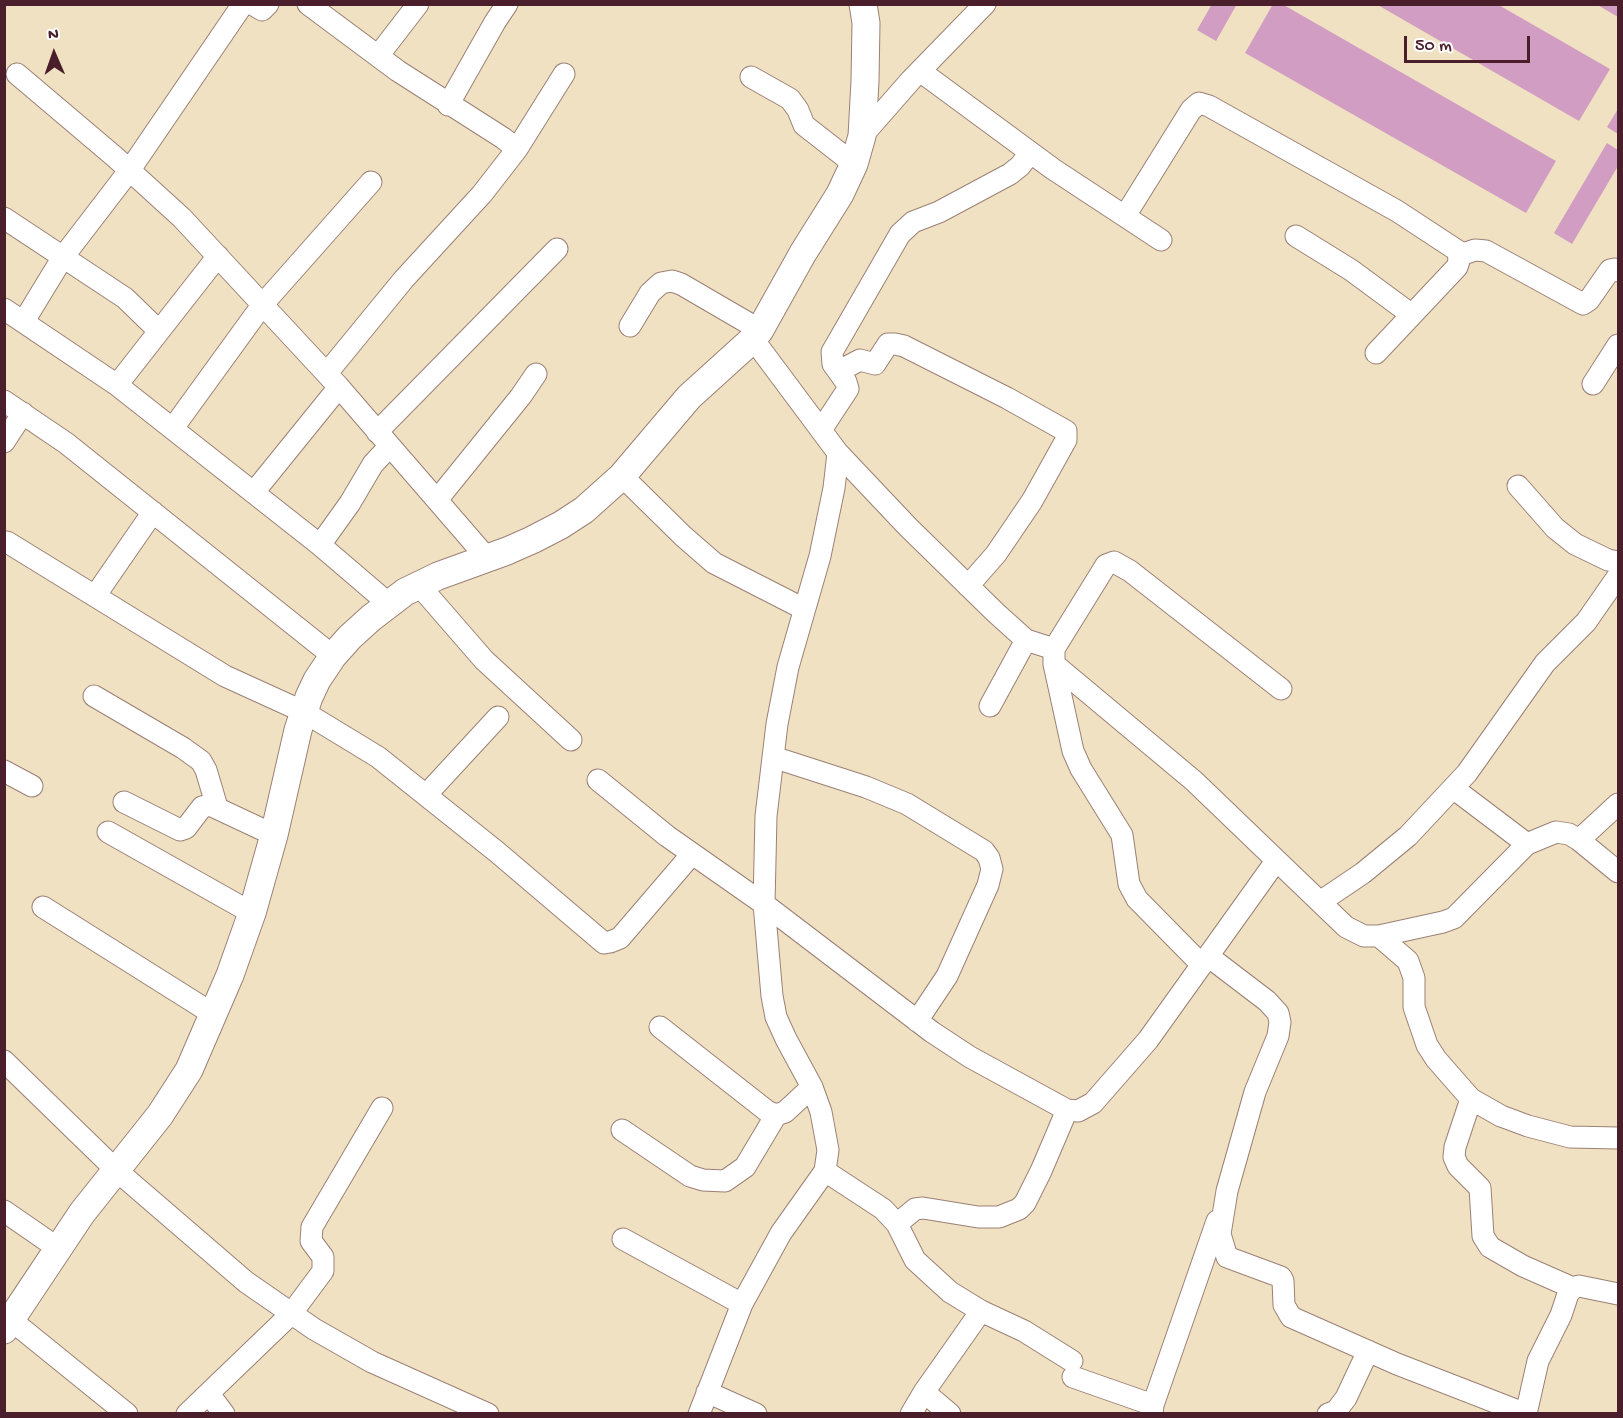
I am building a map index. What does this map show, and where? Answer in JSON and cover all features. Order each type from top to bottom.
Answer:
[{"type":"main road","points":[[8,1325],[82,1214],[160,1115],[189,1070],[252,913],[274,835],[291,756],[304,712],[317,680],[333,656],[371,618],[418,584],[516,547],[561,525],[584,510],[622,476],[689,397],[757,335],[803,253],[840,194],[854,164],[862,135],[866,23],[863,4]]},
{"type":"street","points":[[24,321],[63,257],[129,171],[243,4]]},
{"type":"street","points":[[252,4],[262,9],[268,4]]},
{"type":"street","points":[[308,4],[448,105],[517,149]]},
{"type":"street","points":[[378,56],[418,4]]},
{"type":"street","points":[[448,105],[507,4]]},
{"type":"street","points":[[862,135],[985,4]]},
{"type":"street","points":[[920,71],[1030,153],[1161,240]]},
{"type":"street","points":[[17,74],[115,157],[182,218],[333,380],[487,558]]},
{"type":"street","points":[[254,492],[404,279],[482,194],[517,149],[564,74]]},
{"type":"street","points":[[751,77],[790,99],[798,110],[804,125],[854,164]]},
{"type":"street","points":[[1125,216],[1191,110],[1203,103],[1396,212],[1458,251],[1460,255],[1457,267],[1376,353]]},
{"type":"street","points":[[822,430],[847,391],[846,382],[832,360],[832,352],[900,234],[913,222],[939,212],[1010,174],[1030,153]]},
{"type":"street","points":[[173,428],[263,304],[371,182]]},
{"type":"street","points":[[4,218],[125,298],[158,330]]},
{"type":"street","points":[[1296,236],[1351,270],[1412,315]]},
{"type":"street","points":[[320,545],[350,503],[373,464],[384,439],[557,249]]},
{"type":"street","points":[[1460,255],[1474,250],[1486,251],[1582,304],[1589,300],[1610,270],[1618,271]]},
{"type":"street","points":[[117,385],[218,256]]},
{"type":"street","points":[[630,326],[650,293],[661,283],[672,281],[681,284],[757,335],[838,453],[908,527],[1026,640],[1054,657],[1194,781],[1346,927],[1364,936],[1379,936],[1454,918],[1527,844],[1556,832],[1569,834],[1579,840],[1618,872]]},
{"type":"street","points":[[4,309],[117,385],[320,545],[389,604]]},
{"type":"street","points":[[838,371],[862,360],[875,364],[888,344],[904,346],[1007,398],[1066,431],[1066,440],[1032,501],[996,554],[968,586]]},
{"type":"street","points":[[1593,384],[1618,345]]},
{"type":"street","points":[[437,500],[536,374]]},
{"type":"street","points":[[4,401],[66,443],[333,656]]},
{"type":"street","points":[[4,442],[23,413]]},
{"type":"street","points":[[699,1413],[742,1304],[781,1233],[825,1171],[828,1150],[826,1131],[812,1087],[776,1017],[764,904],[766,816],[773,757],[788,667],[820,556],[834,488],[838,453]]},
{"type":"street","points":[[622,476],[714,563],[804,609]]},
{"type":"street","points":[[1518,486],[1555,528],[1575,544],[1608,560],[1618,562]]},
{"type":"street","points":[[95,596],[153,512]]},
{"type":"street","points":[[7,542],[225,676],[304,712],[378,757],[604,943],[620,938],[693,854]]},
{"type":"street","points":[[825,1171],[883,1209],[897,1224],[915,1260],[950,1292],[981,1311],[1024,1331],[1072,1369],[1153,1409],[1227,1191],[1256,1092],[1278,1036],[1280,1022],[1278,1013],[1267,1001],[1205,961],[1137,899],[1130,884],[1122,835],[1081,769],[1073,751],[1054,657],[1106,565],[1114,562],[1130,571],[1281,689]]},
{"type":"street","points":[[1320,902],[1363,873],[1408,836],[1467,773],[1545,663],[1586,622],[1618,576]]},
{"type":"street","points":[[418,584],[484,660],[572,740]]},
{"type":"street","points":[[990,706],[1026,640]]},
{"type":"street","points":[[94,696],[201,761],[217,807]]},
{"type":"street","points":[[426,795],[498,717]]},
{"type":"street","points":[[773,757],[866,787],[907,804],[984,851],[989,858],[992,870],[979,905],[947,976],[917,1021]]},
{"type":"street","points":[[4,771],[32,786]]},
{"type":"street","points":[[598,780],[667,836],[764,904],[917,1021],[970,1057],[1067,1110],[1078,1111],[1093,1103],[1148,1040],[1276,861]]},
{"type":"street","points":[[1453,788],[1527,844]]},
{"type":"street","points":[[124,802],[180,830],[186,828],[205,805],[217,807],[274,835]]},
{"type":"street","points":[[1579,840],[1618,804]]},
{"type":"street","points":[[108,832],[252,913]]},
{"type":"street","points":[[44,907],[213,1014]]},
{"type":"street","points":[[1379,936],[1408,961],[1414,978],[1414,1007],[1427,1045],[1436,1059],[1472,1099],[1501,1116],[1528,1126],[1570,1137],[1618,1138]]},
{"type":"street","points":[[660,1027],[767,1111],[776,1115]]},
{"type":"street","points":[[4,1061],[116,1170],[246,1282],[291,1314],[372,1362],[488,1413]]},
{"type":"street","points":[[621,1130],[690,1176],[703,1180],[725,1181],[745,1167],[776,1115],[784,1112],[812,1087]]},
{"type":"street","points":[[1472,1099],[1455,1148],[1454,1158],[1458,1166],[1480,1188],[1483,1236],[1490,1247],[1523,1266],[1574,1288],[1585,1286],[1618,1294]]},
{"type":"street","points":[[187,1413],[291,1314],[323,1271],[323,1257],[310,1241],[312,1227],[382,1108]]},
{"type":"street","points":[[897,1224],[915,1209],[923,1208],[978,1217],[999,1217],[1018,1209],[1025,1203],[1041,1171],[1067,1110]]},
{"type":"street","points":[[1227,1191],[1220,1234],[1227,1257],[1281,1277],[1284,1305],[1291,1317],[1368,1351],[1526,1413],[1538,1361],[1561,1315],[1568,1294],[1574,1288]]},
{"type":"street","points":[[4,1211],[59,1249]]},
{"type":"street","points":[[623,1239],[742,1304]]},
{"type":"street","points":[[911,1413],[981,1311]]},
{"type":"street","points":[[8,1325],[127,1413]]},
{"type":"street","points":[[1328,1413],[1336,1411],[1346,1398],[1368,1351]]},
{"type":"street","points":[[707,1392],[756,1413]]},
{"type":"street","points":[[924,1392],[950,1413]]},
{"type":"street","points":[[209,1394],[224,1413]]},
{"type":"building","points":[[1212,4],[1237,4],[1216,41],[1197,30]]},
{"type":"building","points":[[1273,4],[1282,4],[1556,161],[1526,213],[1245,53]]},
{"type":"building","points":[[1376,4],[1497,4],[1610,69],[1579,121]]},
{"type":"building","points":[[1596,4],[1618,4],[1618,17]]},
{"type":"building","points":[[1618,109],[1618,134],[1607,127]]},
{"type":"building","points":[[1607,143],[1618,150],[1618,166],[1572,244],[1554,233]]}]
